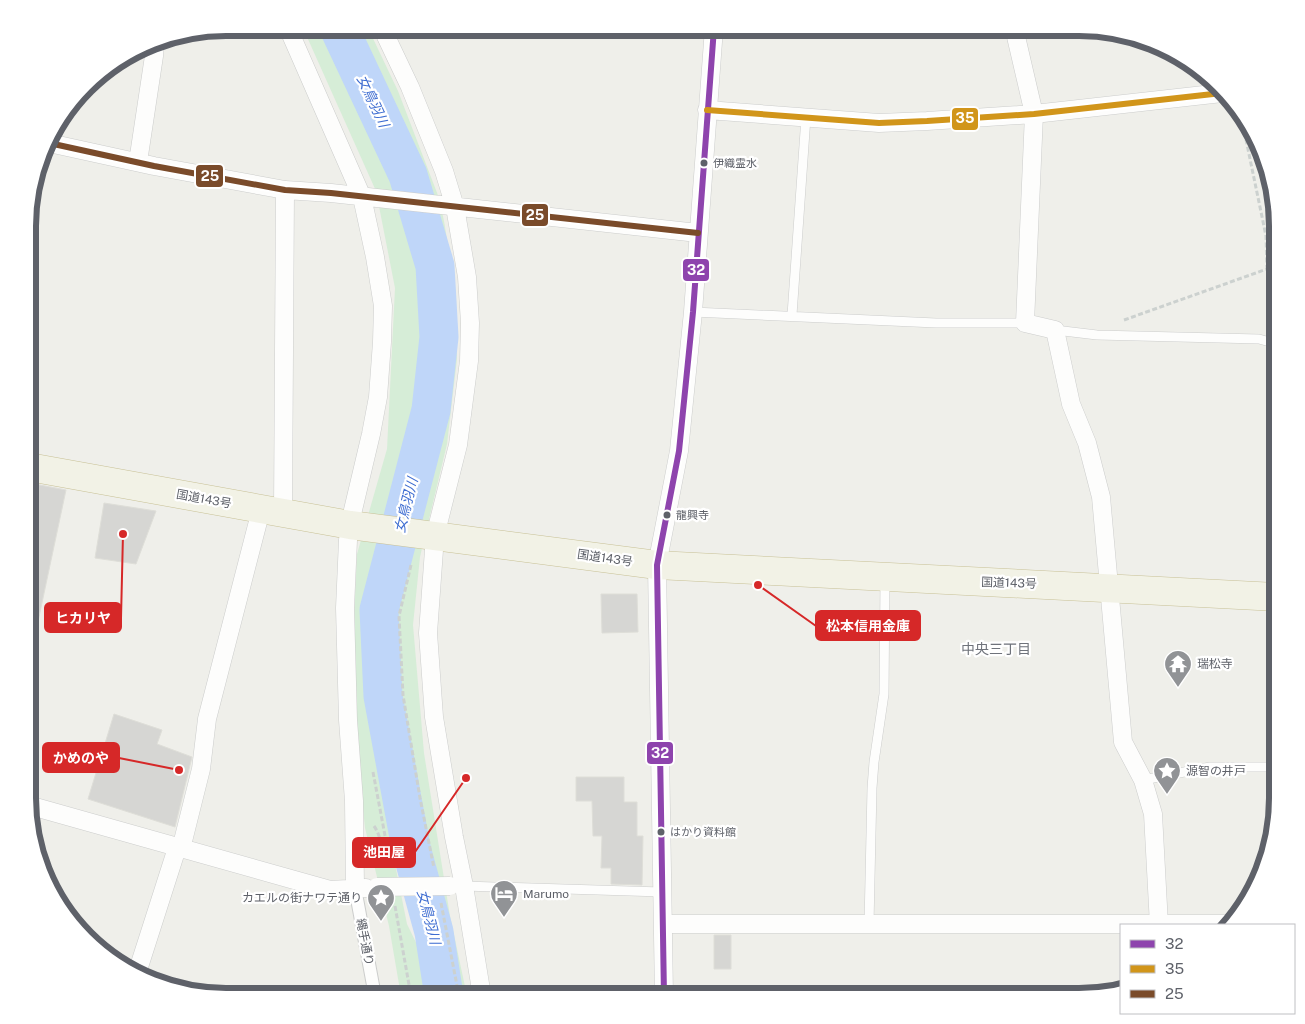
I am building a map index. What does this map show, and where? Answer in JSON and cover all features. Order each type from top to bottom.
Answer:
[{"type":"highway","name":"国道143号","points":[[36,468],[272,512],[354,525],[657,565],[1269,597]]},
{"type":"street","points":[[292,36],[366,198],[383,306],[378,397],[354,525],[345,608],[348,720],[354,801],[354,888]]},
{"type":"street","points":[[386,36],[410,87],[444,171],[450,206],[467,277],[470,323],[469,361],[458,445],[430,535],[428,633],[434,711],[454,838],[451,891],[480,988]]},
{"type":"street","points":[[664,988],[657,565],[679,451],[693,312],[713,36]]},
{"type":"street","points":[[1016,36],[1034,114],[1025,323],[1055,330],[1071,404],[1087,443],[1101,497],[1123,742],[1143,780],[1153,814],[1159,924]]},
{"type":"street","points":[[138,162],[154,51]]},
{"type":"street","points":[[707,110],[879,123],[1034,114],[1215,94]]},
{"type":"street","points":[[55,144],[284,190],[331,193],[698,233]]},
{"type":"street","points":[[139,966],[179,848],[202,769],[207,719],[272,512],[284,190]]},
{"type":"street","points":[[37,807],[330,890],[377,887],[451,891]]},
{"type":"street","name":"縄手通り","points":[[354,888],[373,988]]},
{"type":"street","points":[[663,924],[1120,925]]},
{"type":"lane","points":[[792,315],[806,117]]},
{"type":"lane","points":[[693,312],[936,323],[1025,323]]},
{"type":"lane","points":[[1055,330],[1097,335],[1259,339],[1269,342]]},
{"type":"lane","points":[[869,924],[872,788],[884,694],[885,577]]},
{"type":"lane","points":[[1143,780],[1210,768],[1269,767]]},
{"type":"lane","points":[[451,891],[662,892]]},
{"type":"path","points":[[1097,335],[1127,318],[1267,269],[1266,236],[1245,135]]},
{"type":"path","points":[[411,565],[399,616],[403,695],[435,873]]},
{"type":"path","points":[[411,744],[415,739]]},
{"type":"path","points":[[372,822],[380,834],[385,857]]},
{"type":"path","points":[[451,891],[457,988]]},
{"type":"path","points":[[397,920],[410,988]]},
{"type":"green space","points":[[307,36],[333,36],[415,211],[430,284],[432,346],[424,408],[398,496],[381,536],[366,642],[392,849],[407,924],[426,963],[432,988],[400,988],[389,926],[365,828],[355,734],[353,640],[357,554],[387,449],[395,288],[376,191]]},
{"type":"green space","points":[[347,36],[372,36],[398,91],[439,198],[456,293],[457,359],[447,444],[420,557],[413,625],[424,753],[450,916],[465,988],[448,988],[437,919],[417,848],[390,696],[387,613],[407,556],[411,522],[437,414],[444,338],[441,264],[429,223],[391,129]]},
{"type":"building","points":[[36,484],[66,490],[36,631]]},
{"type":"building","points":[[104,503],[156,511],[136,564],[95,558]]},
{"type":"building","points":[[601,594],[637,594],[638,632],[602,633]]},
{"type":"building","points":[[114,714],[162,730],[157,744],[192,757],[175,827],[88,799]]},
{"type":"building","points":[[576,777],[624,777],[624,802],[637,802],[637,836],[643,836],[642,885],[611,884],[611,868],[601,868],[602,836],[593,836],[592,801],[576,801]]},
{"type":"building","points":[[714,935],[731,935],[731,969],[714,969]]},
{"type":"waterway","name":"女鳥羽川","points":[[343,36],[408,175],[435,266],[439,337],[431,410],[379,610],[383,696],[411,848],[434,932],[443,988]]},
{"type":"transit line","name":"32","points":[[664,988],[657,565],[679,451],[693,312],[713,36]]},
{"type":"transit line","name":"35","points":[[707,110],[879,123],[1034,114],[1215,94]]},
{"type":"transit line","name":"25","points":[[55,144],[154,166],[285,190],[331,193],[698,233]]},
{"type":"place","name":"伊織霊水","points":[[704,163]]},
{"type":"place","name":"龍興寺","points":[[667,515]]},
{"type":"place","name":"ヒカリヤ","points":[[123,534]]},
{"type":"place","name":"松本信用金庫","points":[[758,585]]},
{"type":"place","name":"瑞松寺","points":[[1178,688]]},
{"type":"place","name":"かめのや","points":[[179,770]]},
{"type":"place","name":"池田屋","points":[[466,778]]},
{"type":"place","name":"源智の井戸","points":[[1167,795]]},
{"type":"place","name":"はかり資料館","points":[[661,832]]},
{"type":"place","name":"Marumo","points":[[504,918]]},
{"type":"place","name":"カエルの街ナワテ通り","points":[[381,922]]},
{"type":"district","name":"中央三丁目","points":[[996,649]]}]
